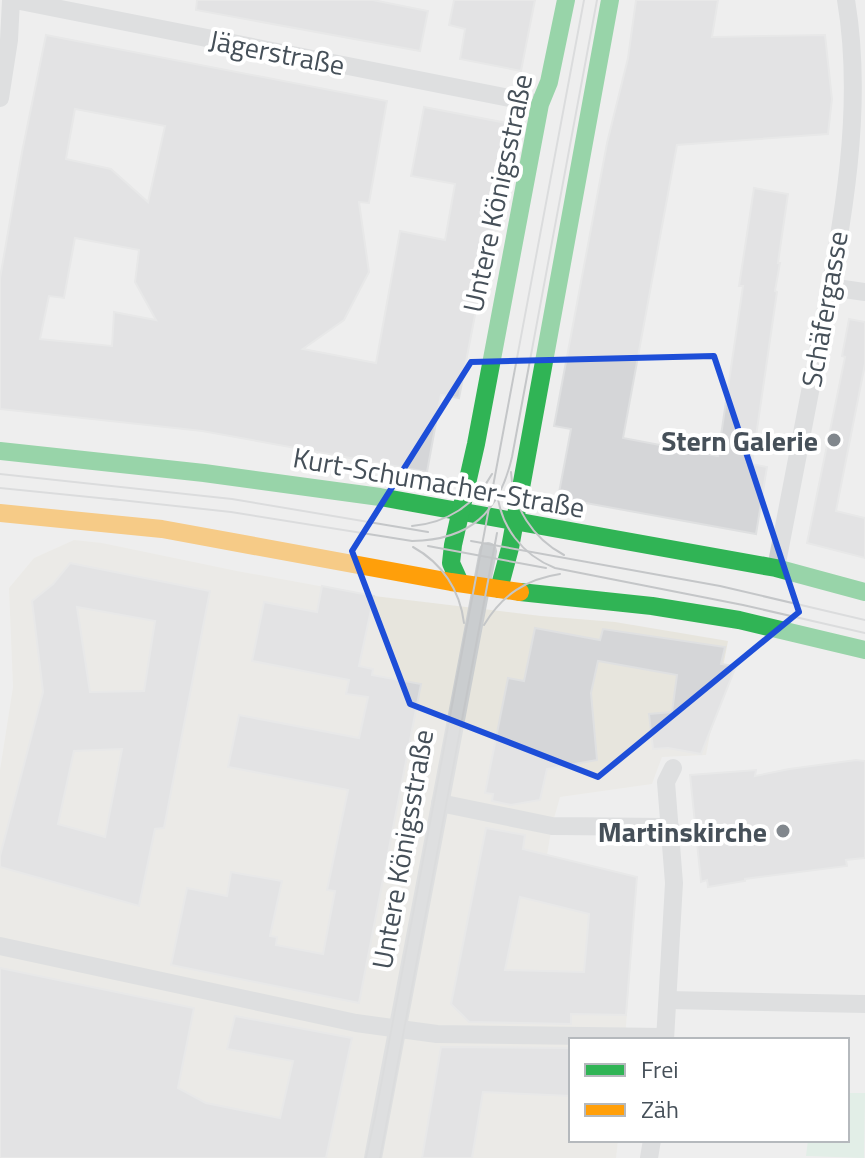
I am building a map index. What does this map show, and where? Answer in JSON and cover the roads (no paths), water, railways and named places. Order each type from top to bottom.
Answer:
[{"type":"main road","name":"Untere Königsstraße","points":[[460,583],[451,563],[540,104],[549,82],[566,0]]},
{"type":"main road","points":[[490,588],[515,522],[610,0]]},
{"type":"main road","name":"Kurt-Schumacher-Straße","points":[[0,451],[204,473],[380,497],[776,568],[865,592]]},
{"type":"main road","points":[[0,513],[162,529],[490,588],[652,606],[739,620],[865,650]]},
{"type":"street","points":[[0,98],[13,0]]},
{"type":"street","name":"Jägerstraße","points":[[13,0],[540,104]]},
{"type":"street","name":"Schäfergasse","points":[[776,568],[830,287],[849,169],[854,72],[846,0]]},
{"type":"street","points":[[830,287],[865,292]]},
{"type":"street","name":"Untere Königsstraße","points":[[373,1158],[440,803],[490,588],[488,551]]},
{"type":"street","points":[[0,946],[356,1023],[437,1034],[665,1038],[674,883],[666,782],[673,768]]},
{"type":"street","points":[[440,803],[552,826],[670,827]]},
{"type":"street","points":[[668,1000],[865,1004]]},
{"type":"tram line","points":[[366,1158],[584,0]]},
{"type":"tram line","points":[[111,499],[231,512],[412,541],[450,535],[479,520],[499,494],[512,457],[597,0]]},
{"type":"tram line","points":[[511,472],[516,497],[526,520],[542,540],[564,555]]},
{"type":"tram line","points":[[0,474],[232,499],[428,532]]},
{"type":"tram line","points":[[412,526],[437,521],[459,510],[477,495],[492,474]]},
{"type":"tram line","points":[[0,488],[119,500]]},
{"type":"tram line","points":[[497,491],[503,516],[515,538],[532,555],[555,568],[865,633]]},
{"type":"tram line","points":[[380,1158],[497,533]]},
{"type":"tram line","points":[[471,541],[720,586],[865,620]]},
{"type":"tram line","points":[[428,546],[546,568]]},
{"type":"tram line","points":[[413,547],[433,561],[448,579],[458,599],[464,623]]},
{"type":"tram line","points":[[484,625],[499,605],[516,590],[536,580],[560,574]]},
{"type":"place","name":"Stern Galerie","points":[[834,440]]},
{"type":"place","name":"Martinskirche","points":[[783,831]]}]
